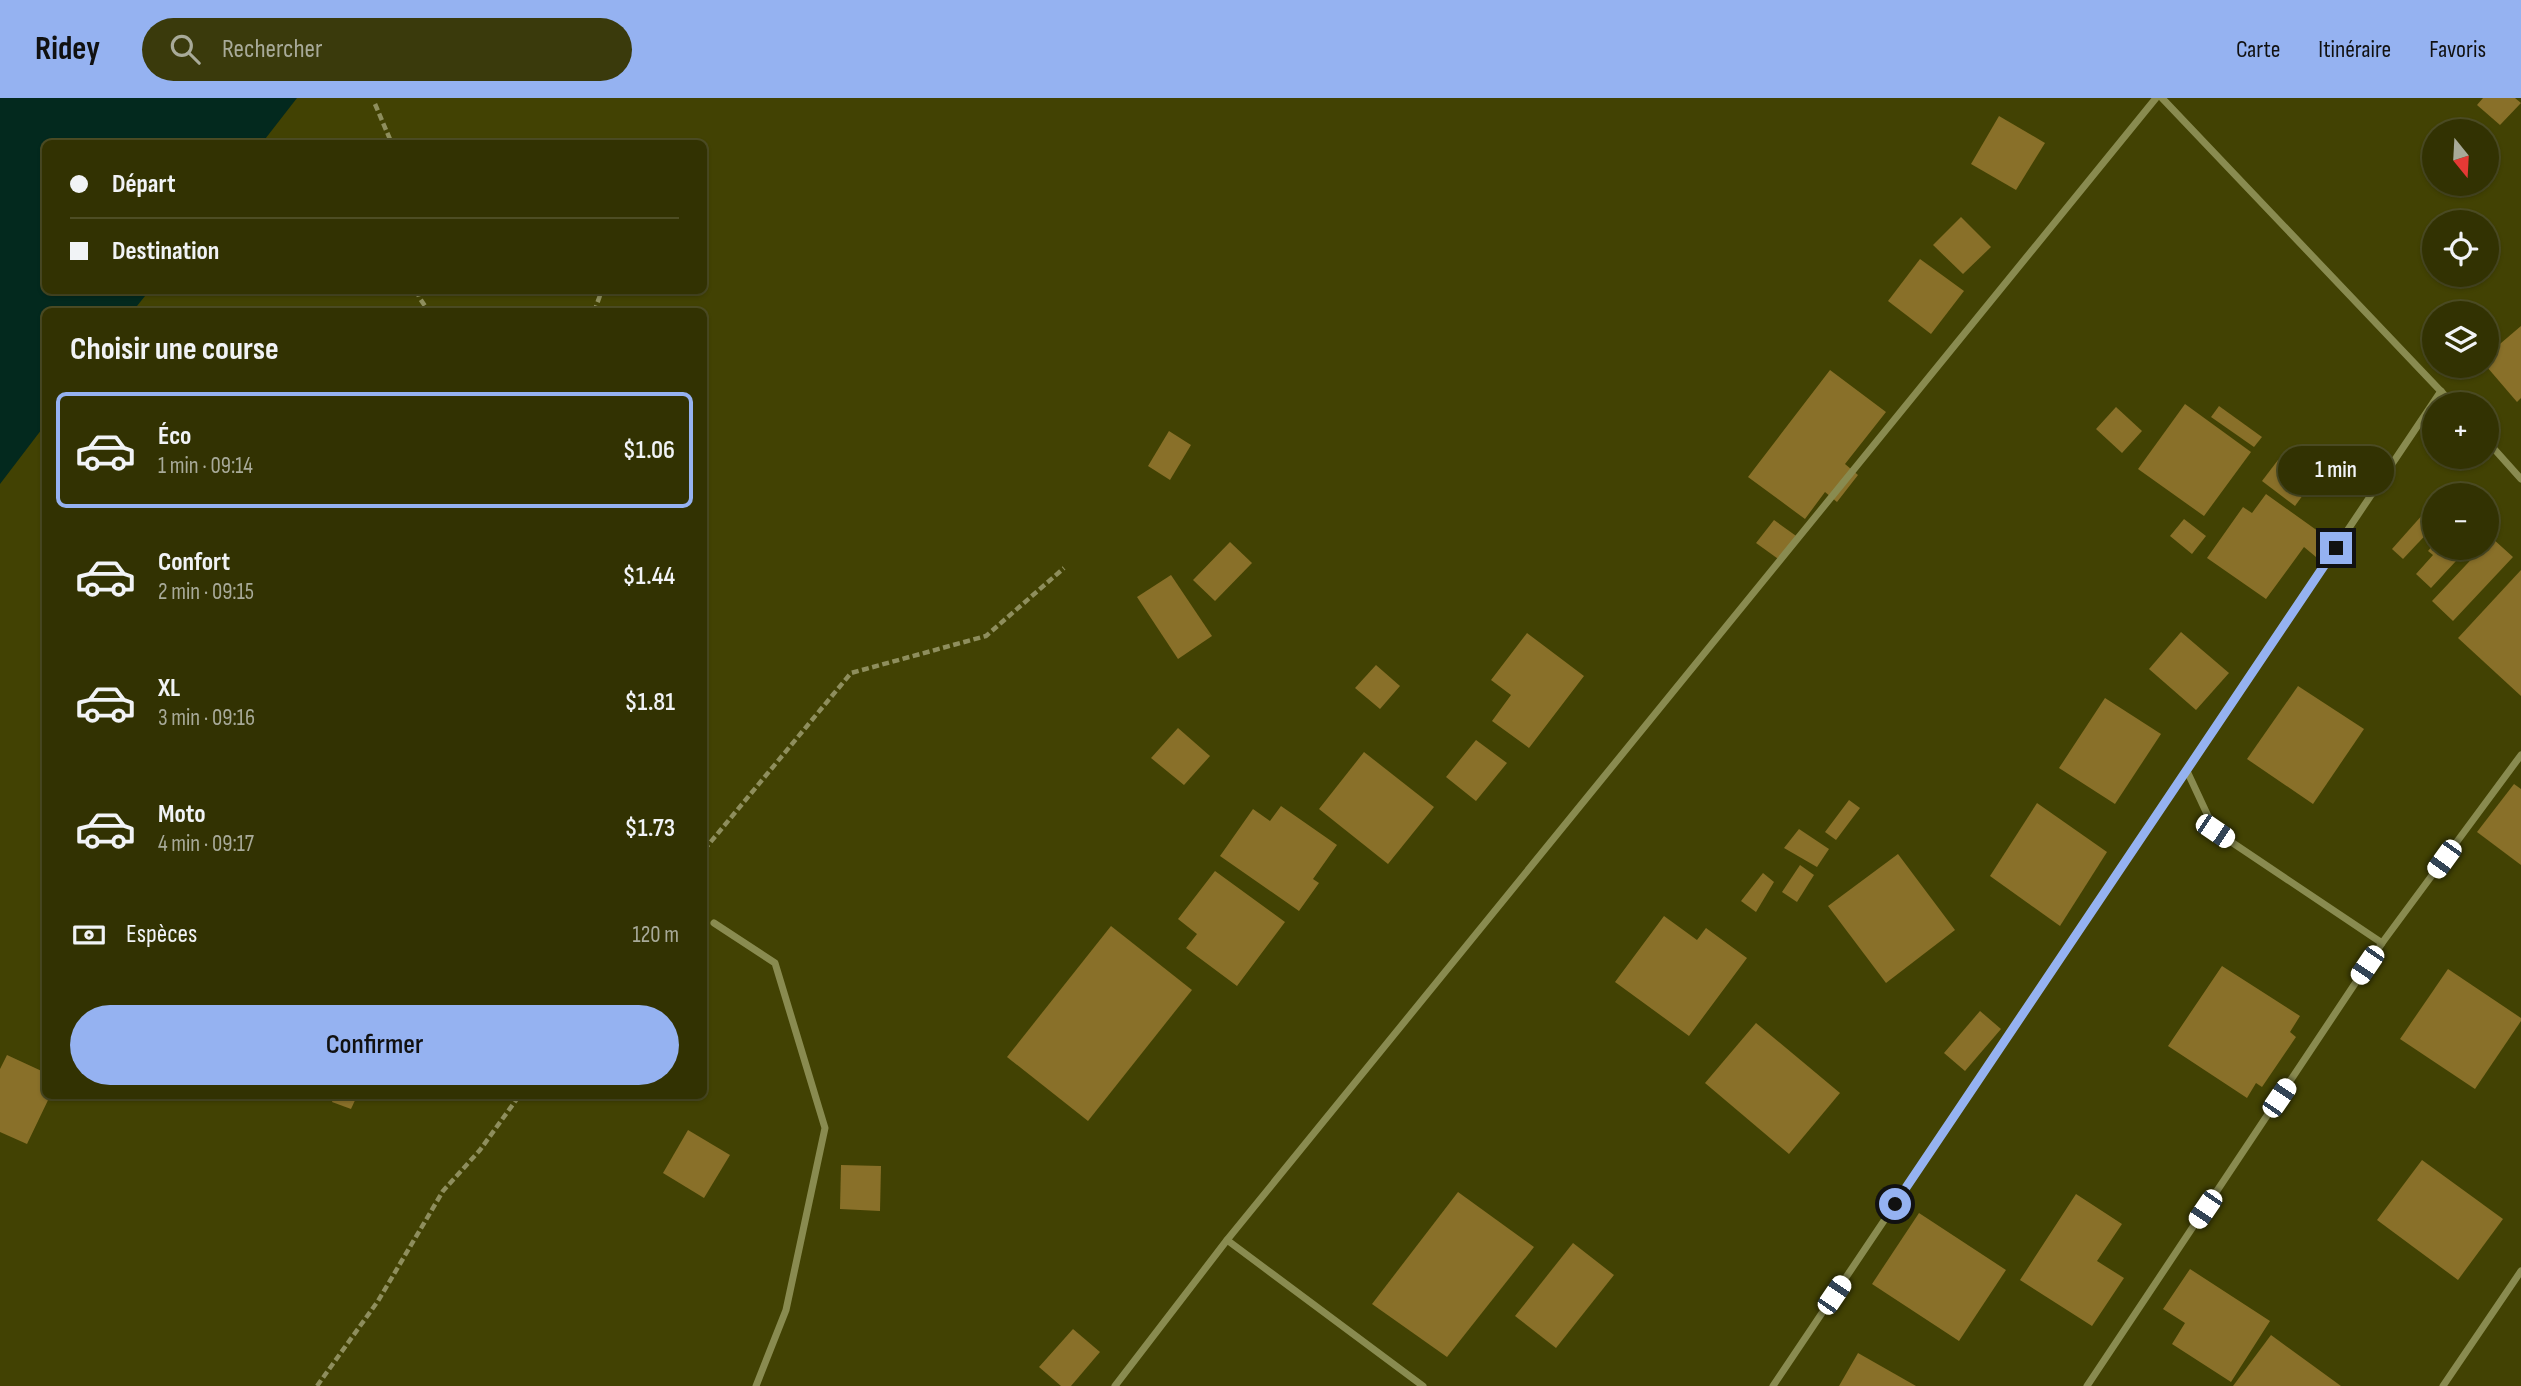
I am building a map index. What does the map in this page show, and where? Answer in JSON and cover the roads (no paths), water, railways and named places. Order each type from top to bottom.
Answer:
[{"type":"street","points":[[1115,1386],[1227,1240],[2156,98]]},
{"type":"street","points":[[1773,1386],[2441,391],[2162,98]]},
{"type":"street","points":[[2499,454],[2521,479]]},
{"type":"street","points":[[2087,1386],[2382,943],[2521,755]]},
{"type":"street","points":[[2187,771],[2215,831],[2382,943]]},
{"type":"street","points":[[714,923],[775,963],[825,1128],[786,1310],[756,1386]]},
{"type":"street","points":[[1227,1240],[1423,1386]]},
{"type":"street","points":[[2443,1386],[2521,1271]]}]
